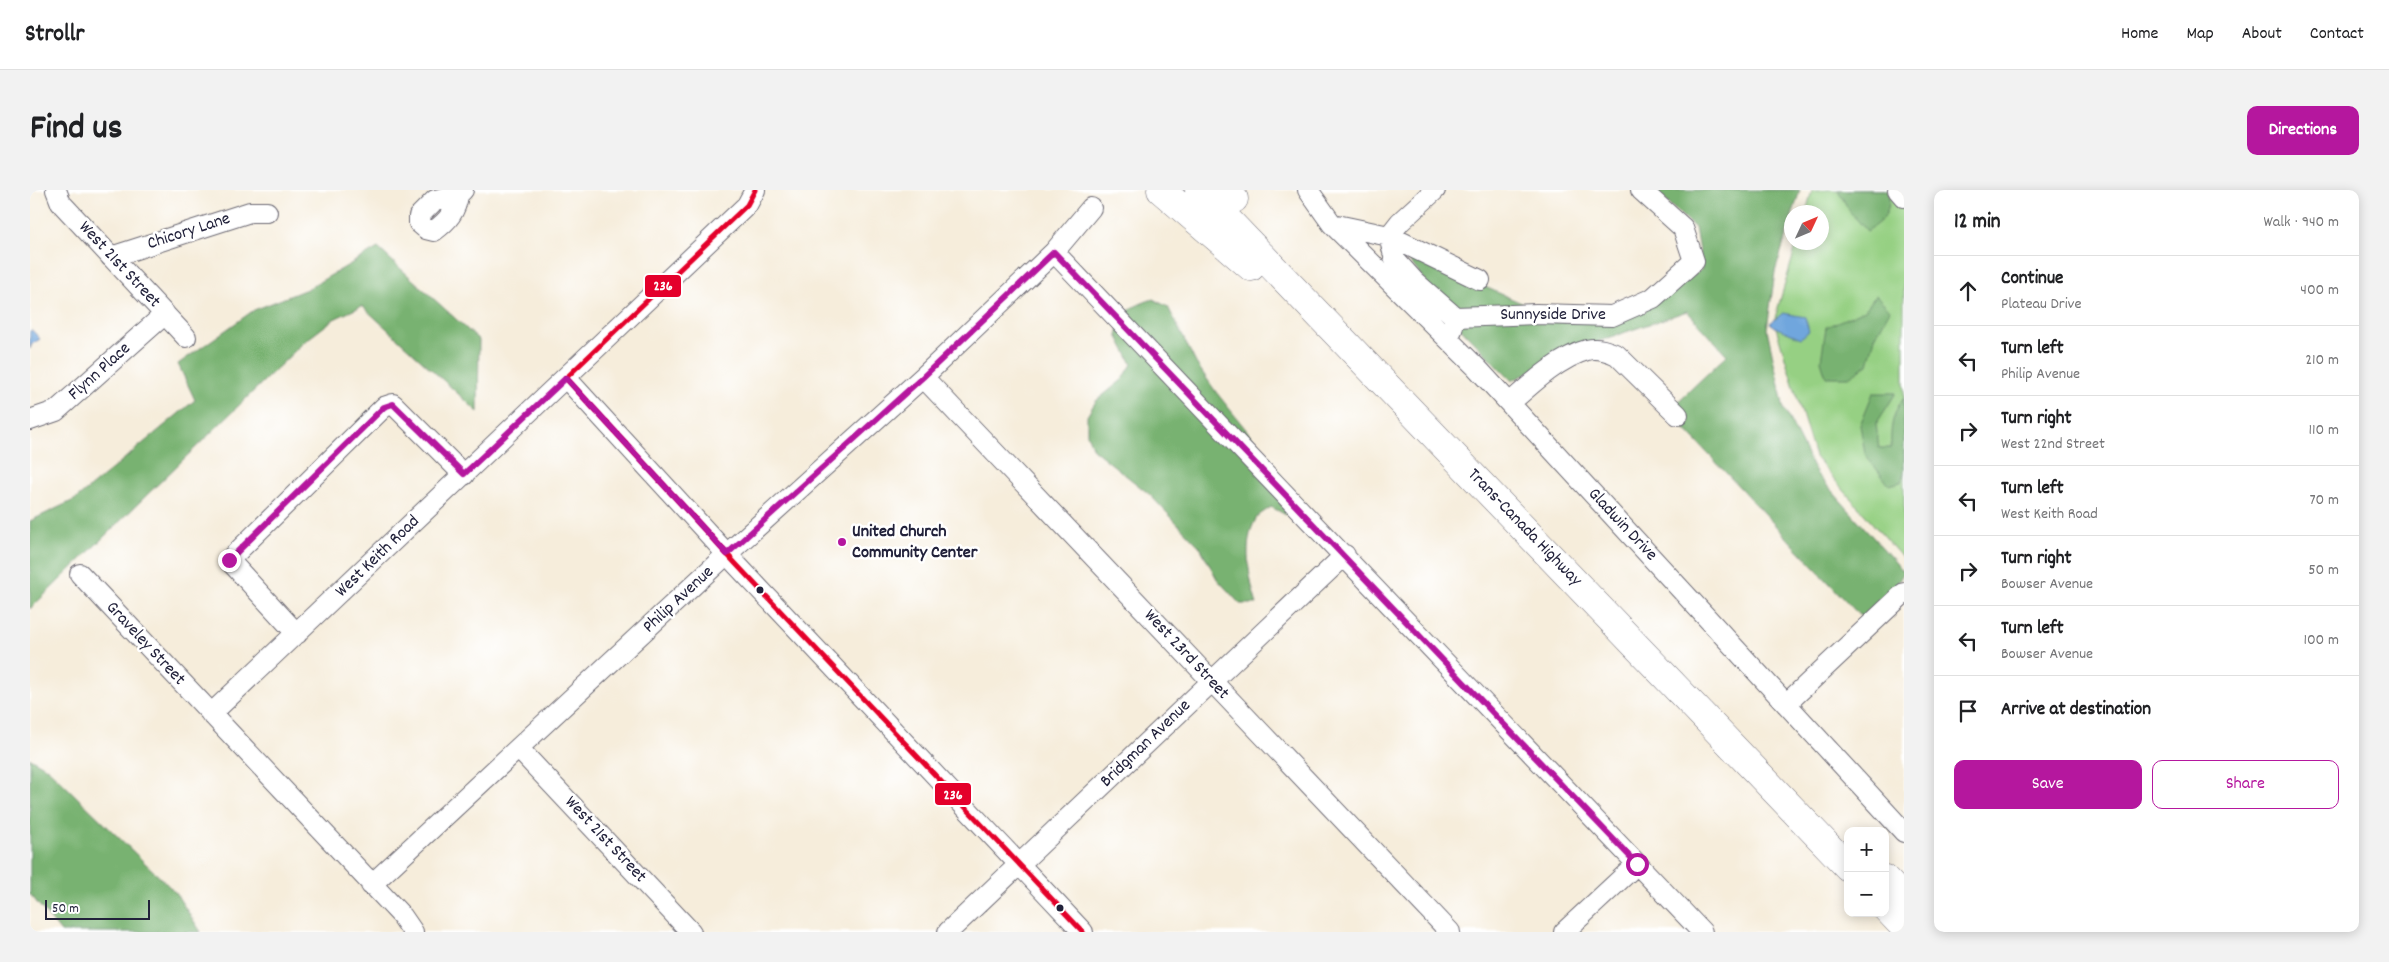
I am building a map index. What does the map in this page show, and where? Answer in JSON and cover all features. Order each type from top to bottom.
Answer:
[{"type":"highway","points":[[1161,190],[1280,294],[1473,474]]},
{"type":"highway","name":"Trans-Canada Highway","points":[[1198,190],[1473,474],[1844,863]]},
{"type":"highway","name":"Trans-Canada Highway","points":[[1228,193],[1844,835]]},
{"type":"highway","points":[[1889,882],[1904,898]]},
{"type":"highway","points":[[1889,911],[1904,927]]},
{"type":"street","name":"West 21st Street","points":[[56,190],[61,203],[186,337]]},
{"type":"street","name":"West Keith Road","points":[[211,714],[747,205],[755,190]]},
{"type":"street","name":"Gladwin Drive","points":[[1308,190],[1332,224],[1446,337],[1510,404],[1904,832]]},
{"type":"street","points":[[1389,236],[1400,222],[1435,190]]},
{"type":"street","name":"Sunnyside Drive","points":[[1454,317],[1536,314],[1612,316],[1653,298],[1694,261],[1684,228],[1640,190]]},
{"type":"street","points":[[1898,190],[1904,197]]},
{"type":"street","name":"Philip Avenue","points":[[371,884],[519,749],[727,554],[923,377],[1054,252],[1091,208]]},
{"type":"street","name":"Chicory Lane","points":[[111,257],[250,212],[267,212]]},
{"type":"street","points":[[1332,224],[1389,236],[1480,280]]},
{"type":"street","points":[[1389,236],[1395,260],[1414,281],[1454,317],[1452,329],[1446,337]]},
{"type":"street","points":[[1054,252],[1345,555],[1702,932]]},
{"type":"street","name":"Flynn Place","points":[[30,420],[56,411],[165,314]]},
{"type":"street","points":[[1510,404],[1558,364],[1588,350],[1606,350],[1617,355],[1678,415]]},
{"type":"street","name":"West 23rd Street","points":[[923,377],[1450,932]]},
{"type":"street","points":[[566,378],[727,554],[1083,932]]},
{"type":"street","points":[[297,634],[229,560],[384,407],[393,404],[464,474]]},
{"type":"street","name":"Bridgman Avenue","points":[[948,932],[1345,555]]},
{"type":"street","name":"Graveley Street","points":[[80,574],[211,714]]},
{"type":"street","points":[[1786,704],[1904,593]]},
{"type":"street","points":[[211,714],[371,884],[413,932]]},
{"type":"street","name":"West 21st Street","points":[[519,749],[691,932]]},
{"type":"street","points":[[1564,932],[1637,864]]},
{"type":"green space","points":[[1654,190],[1800,190],[1795,205],[1784,205],[1784,242],[1775,272],[1767,329],[1784,409],[1816,473],[1904,572],[1897,584],[1862,618],[1668,411],[1727,355],[1687,311],[1562,354],[1512,381],[1464,332],[1401,250],[1567,323],[1669,294],[1702,269],[1695,228]]},
{"type":"green space","points":[[1812,190],[1885,190],[1904,210],[1904,560],[1815,457],[1774,321],[1795,250],[1829,250],[1829,205],[1808,205]]},
{"type":"green space","points":[[1838,190],[1888,190],[1888,210],[1878,223],[1867,231],[1850,212]]},
{"type":"green space","points":[[378,248],[479,340],[478,412],[362,306],[334,319],[304,342],[30,609],[30,521],[76,499],[195,400],[178,364],[254,310],[307,289]]},
{"type":"green space","points":[[1876,295],[1890,310],[1875,337],[1868,364],[1849,377],[1826,377],[1821,361],[1826,327],[1865,310]]},
{"type":"green space","points":[[1153,299],[1168,307],[1196,363],[1216,392],[1272,462],[1294,497],[1286,515],[1271,507],[1257,517],[1252,528],[1249,539],[1248,561],[1257,604],[1240,604],[1217,579],[1200,547],[1149,494],[1093,449],[1087,434],[1087,416],[1096,401],[1123,379],[1132,364],[1117,335],[1122,320],[1133,308]]},
{"type":"green space","points":[[1873,393],[1896,393],[1876,424],[1879,448],[1891,448],[1893,422],[1897,409],[1904,398],[1904,473],[1901,482],[1889,485],[1865,454],[1860,425]]},
{"type":"green space","points":[[30,758],[47,768],[175,892],[201,932],[61,932],[30,894]]},
{"type":"water","points":[[1783,313],[1805,317],[1809,331],[1801,338],[1770,323]]},
{"type":"water","points":[[32,330],[40,339],[32,344],[30,349],[30,331]]},
{"type":"transit line","name":"236","points":[[566,378],[747,205],[755,190]]},
{"type":"transit line","name":"236","points":[[566,378],[736,564],[1083,932]]},
{"type":"place","name":"United Church Community Center","points":[[842,542]]},
{"type":"route","points":[[229,560],[384,407],[393,404],[464,474],[566,378],[727,554],[923,377],[1054,252],[1345,555],[1637,864]]}]
